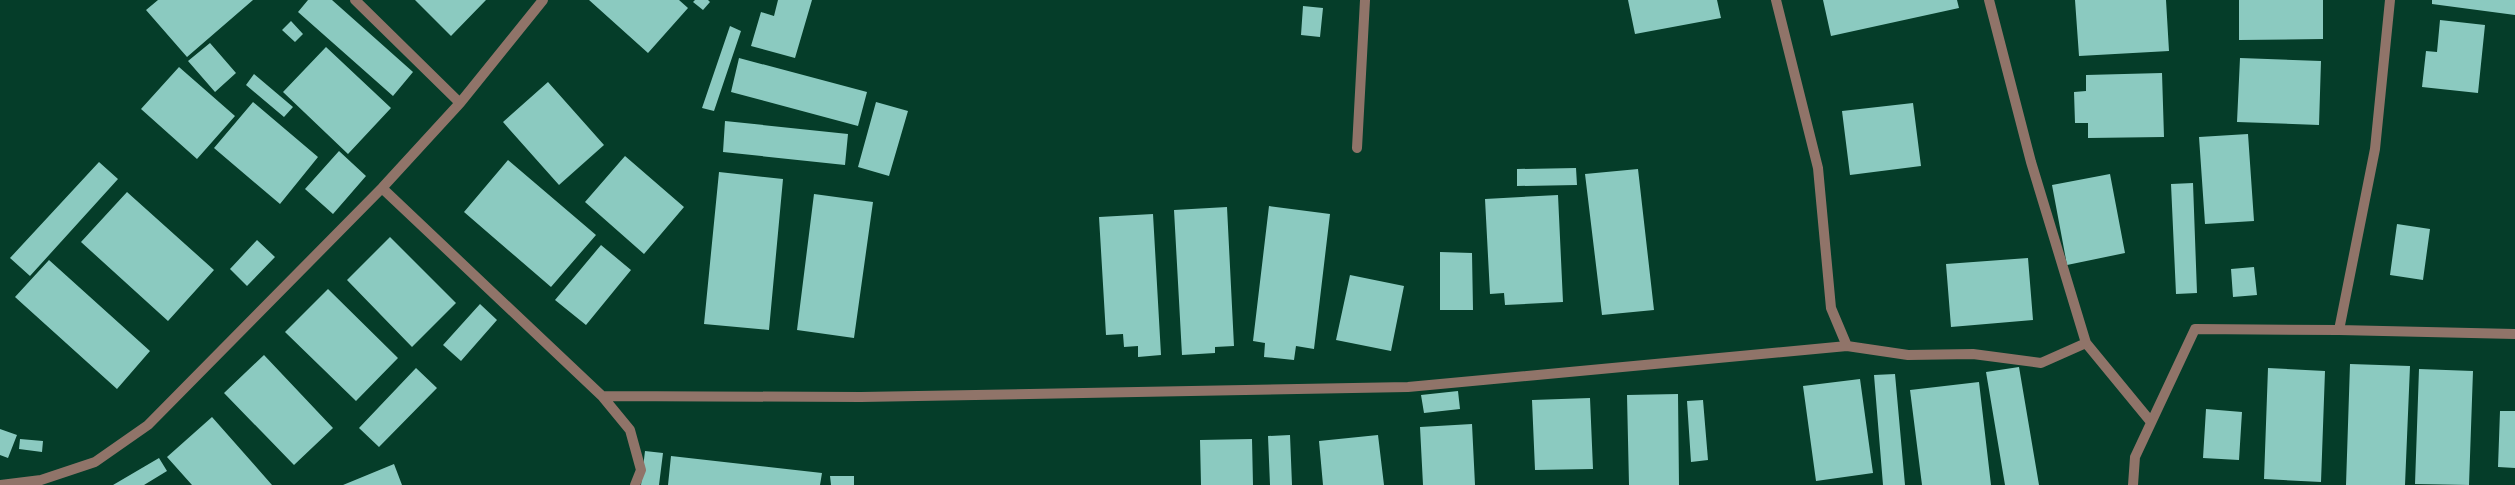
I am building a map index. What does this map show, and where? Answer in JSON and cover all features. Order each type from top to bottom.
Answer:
[{"type":"street","points":[[355,0],[460,102]]},
{"type":"street","points":[[0,485],[41,480],[95,462],[148,425],[382,188],[460,102],[544,0]]},
{"type":"street","points":[[1357,148],[1365,0]]},
{"type":"street","points":[[1776,0],[1818,168],[1831,308],[1847,346]]},
{"type":"street","points":[[1989,0],[2031,162],[2086,343],[2151,422]]},
{"type":"street","points":[[2340,330],[2375,149],[2390,0]]},
{"type":"street","points":[[382,188],[602,396],[630,430],[640,470],[635,485]]},
{"type":"street","points":[[2133,485],[2135,457],[2194,329],[2515,334]]},
{"type":"street","points":[[602,396],[861,397],[1408,387],[1847,346],[1908,355],[1973,354],[2041,363],[2086,343]]},
{"type":"building","points":[[158,0],[253,0],[187,57],[146,10]]},
{"type":"building","points":[[308,0],[332,0],[413,72],[393,96],[298,12]]},
{"type":"building","points":[[415,0],[486,0],[451,36]]},
{"type":"building","points":[[589,0],[679,0],[688,8],[648,53]]},
{"type":"building","points":[[695,0],[708,0],[710,2],[703,10],[693,2]]},
{"type":"building","points":[[778,0],[812,0],[795,58],[751,46],[761,12],[774,16]]},
{"type":"building","points":[[1628,0],[1717,0],[1721,18],[1635,34]]},
{"type":"building","points":[[1823,0],[1957,0],[1959,8],[1831,36]]},
{"type":"building","points":[[2075,0],[2166,0],[2169,51],[2079,56]]},
{"type":"building","points":[[2239,0],[2323,0],[2323,39],[2239,40]]},
{"type":"building","points":[[2432,0],[2515,0],[2515,15],[2432,4]]},
{"type":"building","points":[[1303,6],[1323,8],[1320,37],[1301,35]]},
{"type":"building","points":[[2440,20],[2485,25],[2478,93],[2422,87],[2426,51],[2437,52]]},
{"type":"building","points":[[291,21],[303,34],[295,42],[282,30]]},
{"type":"building","points":[[730,26],[741,31],[714,111],[702,108]]},
{"type":"building","points":[[210,43],[236,73],[215,92],[188,61]]},
{"type":"building","points":[[326,47],[391,108],[348,154],[283,92]]},
{"type":"building","points":[[739,58],[867,92],[858,126],[731,92]]},
{"type":"building","points":[[2240,58],[2321,61],[2319,125],[2237,122]]},
{"type":"building","points":[[179,67],[235,116],[197,159],[141,109]]},
{"type":"building","points":[[2162,73],[2164,137],[2088,138],[2088,123],[2075,123],[2074,92],[2086,91],[2086,75]]},
{"type":"building","points":[[254,74],[293,107],[284,117],[246,85]]},
{"type":"building","points":[[548,82],[604,145],[559,185],[503,122]]},
{"type":"building","points":[[253,102],[318,157],[280,204],[214,148]]},
{"type":"building","points":[[876,102],[908,111],[889,176],[858,167]]},
{"type":"building","points":[[1913,103],[1921,166],[1850,175],[1842,111]]},
{"type":"building","points":[[725,121],[848,134],[845,165],[723,152]]},
{"type":"building","points":[[2248,134],[2254,221],[2205,224],[2199,137]]},
{"type":"building","points":[[339,151],[366,176],[333,214],[305,189]]},
{"type":"building","points":[[625,156],[684,207],[644,254],[585,202]]},
{"type":"building","points":[[508,160],[596,235],[551,287],[464,212]]},
{"type":"building","points":[[99,162],[118,179],[30,276],[10,258]]},
{"type":"building","points":[[1576,168],[1577,185],[1517,186],[1517,169]]},
{"type":"building","points":[[1638,169],[1654,310],[1602,315],[1585,174]]},
{"type":"building","points":[[719,172],[783,179],[769,330],[704,324]]},
{"type":"building","points":[[2110,174],[2125,253],[2067,265],[2052,185]]},
{"type":"building","points":[[2193,183],[2197,293],[2176,294],[2171,184]]},
{"type":"building","points":[[127,192],[214,270],[168,321],[81,242]]},
{"type":"building","points":[[814,194],[873,202],[854,338],[797,330]]},
{"type":"building","points":[[1558,195],[1563,302],[1505,305],[1504,293],[1490,294],[1485,199]]},
{"type":"building","points":[[1269,206],[1330,214],[1314,349],[1296,346],[1294,360],[1264,357],[1265,343],[1253,341]]},
{"type":"building","points":[[1227,207],[1234,346],[1215,347],[1215,353],[1182,355],[1174,210]]},
{"type":"building","points":[[1153,214],[1161,355],[1138,357],[1138,346],[1124,347],[1123,334],[1106,335],[1099,217]]},
{"type":"building","points":[[2397,224],[2430,229],[2423,280],[2390,275]]},
{"type":"building","points":[[390,237],[456,303],[412,347],[347,280]]},
{"type":"building","points":[[257,240],[275,257],[247,286],[230,269]]},
{"type":"building","points":[[601,245],[631,270],[586,325],[555,300]]},
{"type":"building","points":[[1440,252],[1472,253],[1473,310],[1440,310]]},
{"type":"building","points":[[2028,258],[2033,320],[1951,327],[1946,264]]},
{"type":"building","points":[[49,260],[150,351],[117,389],[15,297]]},
{"type":"building","points":[[2254,267],[2257,295],[2233,297],[2231,269]]},
{"type":"building","points":[[1350,275],[1404,286],[1391,351],[1336,340]]},
{"type":"building","points":[[328,289],[398,358],[356,401],[285,332]]},
{"type":"building","points":[[480,304],[497,320],[461,361],[443,345]]},
{"type":"building","points":[[264,355],[333,428],[294,465],[224,393]]},
{"type":"building","points":[[2350,364],[2410,366],[2405,485],[2346,485]]},
{"type":"building","points":[[2019,367],[2039,485],[2005,485],[1986,372]]},
{"type":"building","points":[[416,368],[437,388],[379,447],[359,428]]},
{"type":"building","points":[[2268,368],[2325,371],[2321,482],[2264,479]]},
{"type":"building","points":[[2419,369],[2473,371],[2469,485],[2415,484]]},
{"type":"building","points":[[1895,374],[1905,485],[1883,485],[1874,375]]},
{"type":"building","points":[[1860,379],[1873,473],[1816,481],[1803,386]]},
{"type":"building","points":[[1979,382],[1991,485],[1922,485],[1910,390]]},
{"type":"building","points":[[1458,391],[1460,409],[1424,413],[1421,395]]},
{"type":"building","points":[[1678,394],[1679,485],[1629,485],[1627,395]]},
{"type":"building","points":[[1590,398],[1593,469],[1535,470],[1532,400]]},
{"type":"building","points":[[1703,400],[1708,460],[1691,462],[1687,401]]},
{"type":"building","points":[[2206,409],[2242,412],[2239,460],[2203,458]]},
{"type":"building","points":[[2500,411],[2515,411],[2515,468],[2498,467]]},
{"type":"building","points":[[212,417],[272,485],[192,485],[167,457]]},
{"type":"building","points":[[1472,424],[1475,485],[1423,485],[1420,427]]},
{"type":"building","points":[[0,429],[17,435],[8,458],[0,455]]},
{"type":"building","points":[[1290,435],[1292,485],[1270,485],[1268,436]]},
{"type":"building","points":[[1378,435],[1384,485],[1323,485],[1319,441]]},
{"type":"building","points":[[20,439],[43,441],[42,452],[19,449]]},
{"type":"building","points":[[1252,439],[1253,485],[1201,485],[1200,440]]},
{"type":"building","points":[[645,451],[663,453],[659,485],[641,485]]},
{"type":"building","points":[[671,456],[822,473],[820,485],[668,485]]},
{"type":"building","points":[[159,458],[167,471],[144,485],[113,485]]},
{"type":"building","points":[[394,464],[402,485],[343,485]]},
{"type":"building","points":[[830,476],[854,476],[854,485],[831,485]]}]
